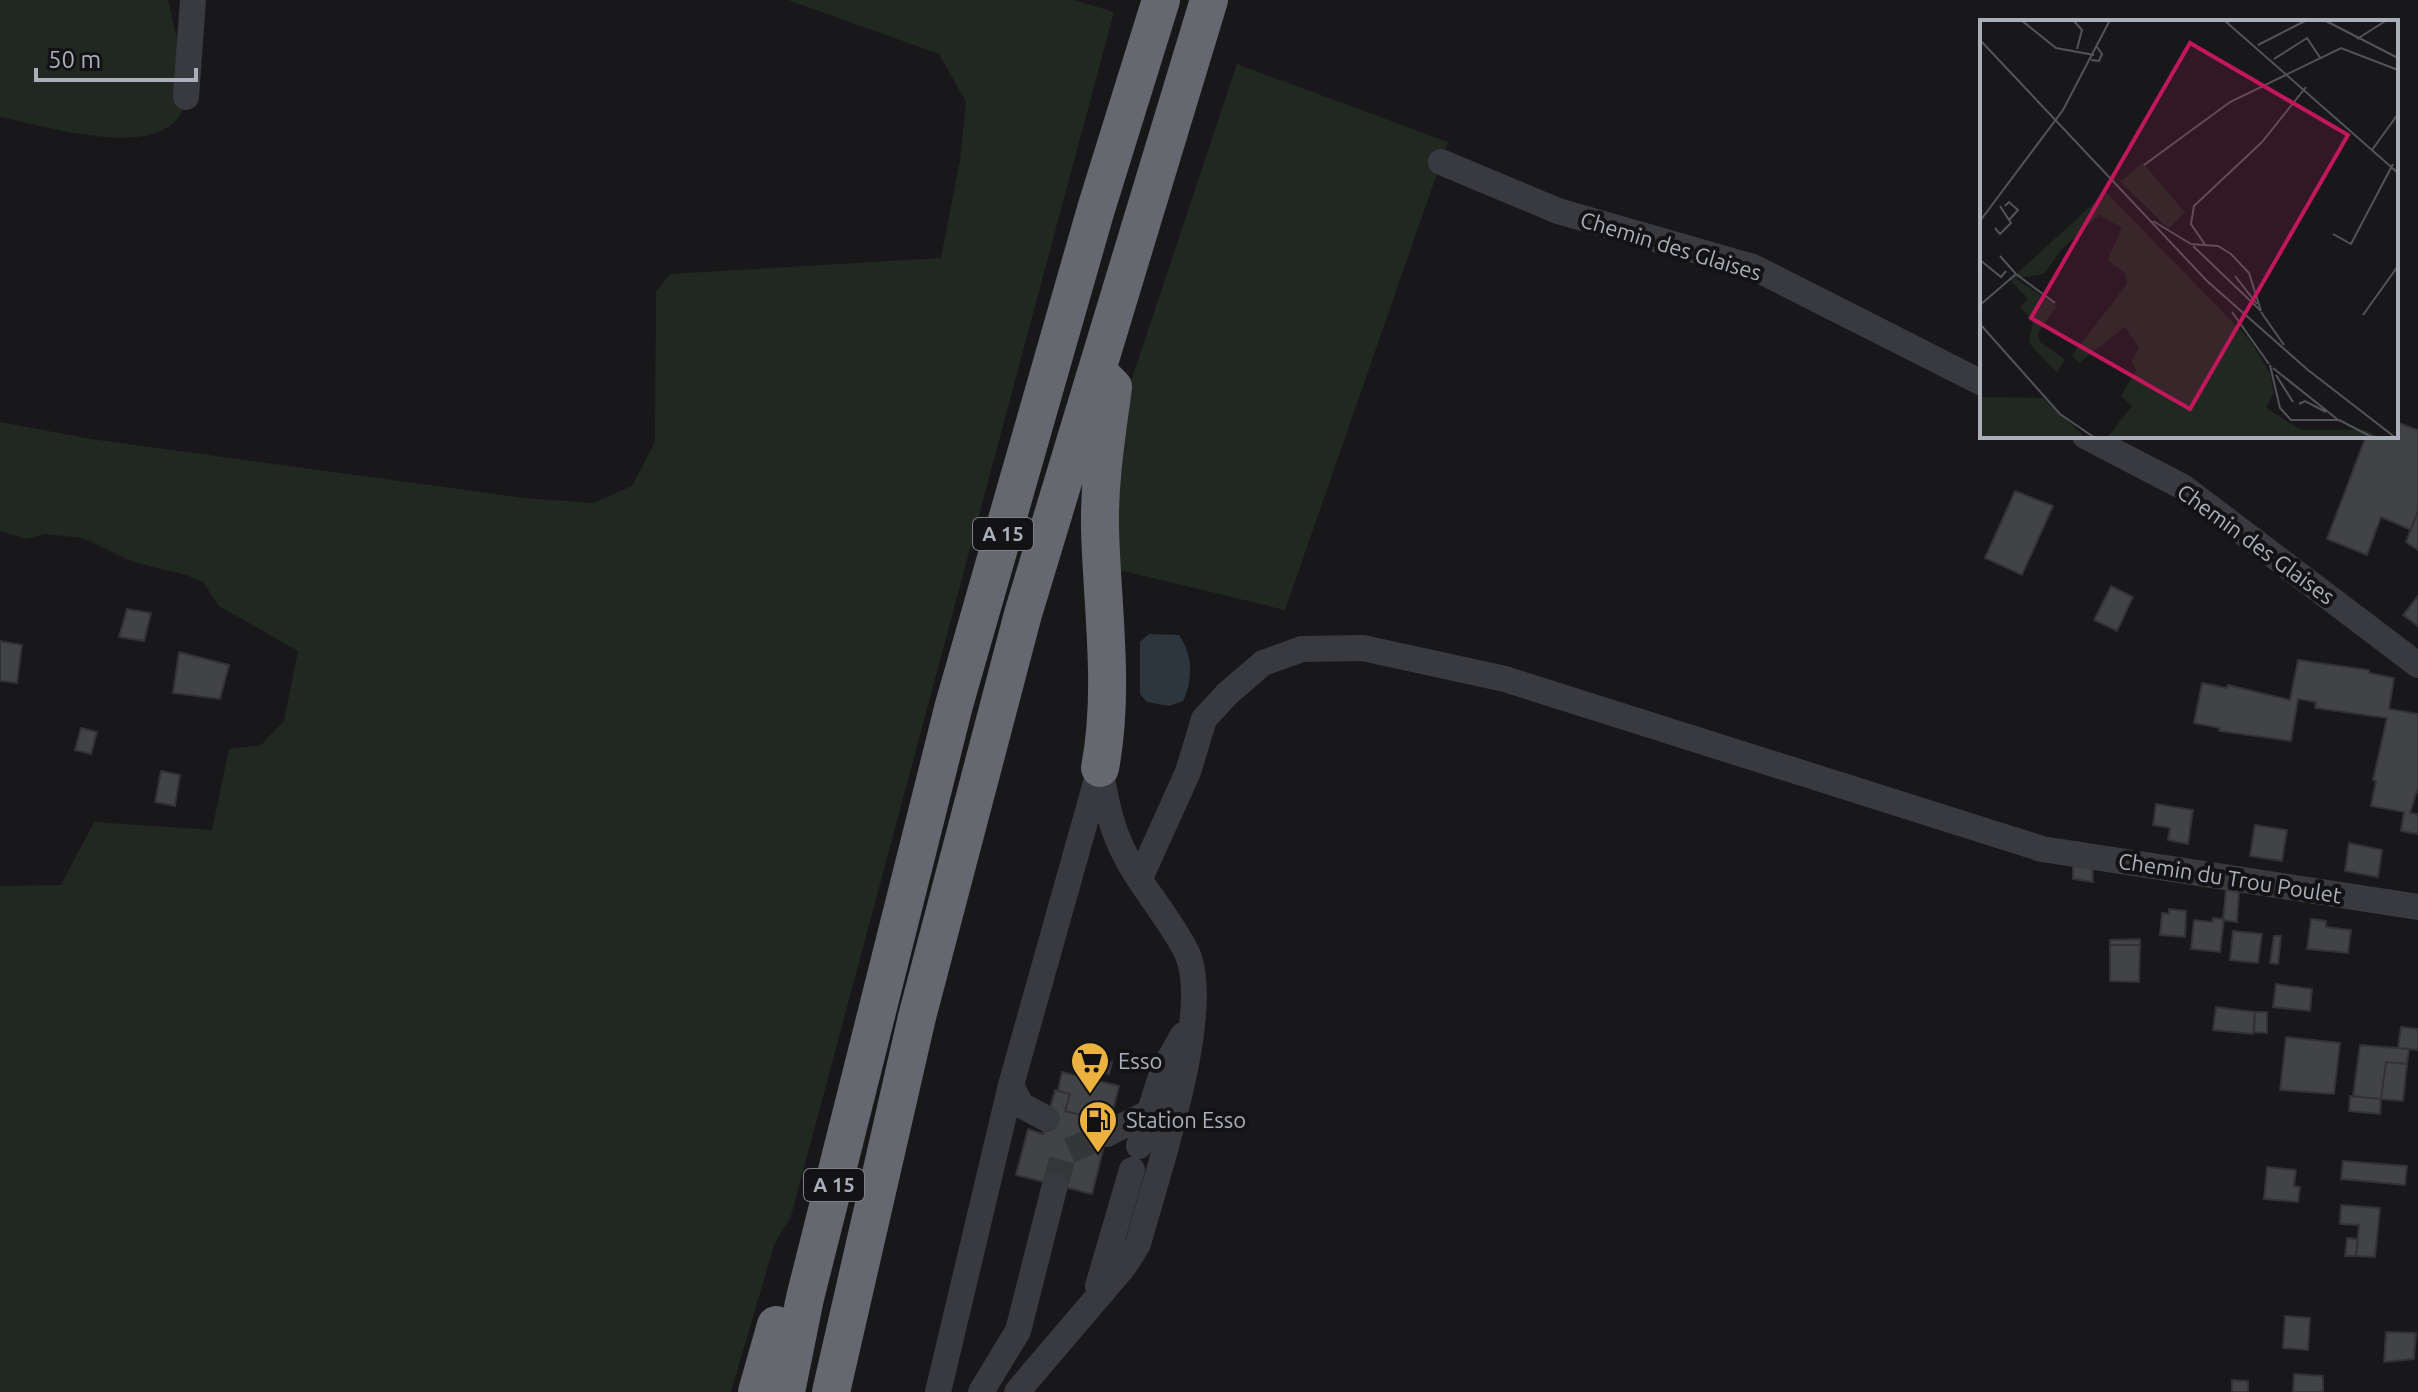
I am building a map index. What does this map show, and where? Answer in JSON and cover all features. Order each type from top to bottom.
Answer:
[{"type":"highway","name":"A 15","points":[[786,1392],[805,1298],[954,705],[1096,209],[1161,0]]},
{"type":"highway","name":"A 15","points":[[831,1392],[921,1002],[1023,614],[1209,0]]},
{"type":"highway","points":[[1096,369],[1113,387],[1103,461],[1101,513],[1109,709],[1100,768]]},
{"type":"highway","points":[[757,1392],[779,1313],[805,1298]]},
{"type":"street","points":[[186,97],[193,0]]},
{"type":"street","name":"Chemin des Glaises","points":[[1441,162],[1558,211],[1753,267],[1980,382]]},
{"type":"street","name":"Chemin des Glaises","points":[[2089,438],[2183,487],[2418,665]]},
{"type":"street","name":"Chemin du Trou Poulet","points":[[1141,876],[1188,772],[1204,719],[1263,663],[1302,649],[1363,648],[1505,679],[2042,849],[2418,907]]},
{"type":"street","points":[[1017,1392],[1089,1308],[1138,1244],[1183,1077],[1192,1018],[1193,986],[1188,956],[1121,846],[1100,768]]},
{"type":"street","points":[[938,1392],[1011,1085],[1100,768]]},
{"type":"street","points":[[1089,1308],[1108,1263],[1146,1114],[1163,1070],[1192,1018]]},
{"type":"street","points":[[1011,1085],[1021,1105],[1047,1119]]},
{"type":"street","points":[[1107,1134],[1146,1114]]},
{"type":"street","points":[[981,1392],[1018,1331],[1055,1185]]},
{"type":"shaded area","points":[[0,0],[168,0],[186,89],[177,119],[160,132],[135,137],[106,137],[0,117]]},
{"type":"shaded area","points":[[788,0],[1074,0],[1114,12],[791,1216],[774,1245],[731,1392],[0,1392],[0,886],[61,885],[94,822],[212,830],[229,749],[261,745],[284,721],[298,651],[219,606],[203,582],[186,575],[133,562],[83,538],[45,534],[26,539],[0,531],[0,422],[91,439],[524,498],[593,503],[632,486],[655,442],[656,292],[670,274],[941,258],[960,160],[966,102],[939,54]]},
{"type":"shaded area","points":[[1237,64],[1448,142],[1285,610],[1115,569],[1117,496],[1129,387]]},
{"type":"shaded area","points":[[1149,634],[1179,635],[1184,642],[1190,667],[1189,684],[1183,701],[1169,706],[1147,702],[1140,694],[1140,642]]},
{"type":"building","points":[[2398,423],[2418,430],[2418,510],[2411,530],[2381,517],[2367,555],[2327,539],[2365,438],[2398,438]]},
{"type":"building","points":[[2015,491],[2053,506],[2022,575],[1985,558]]},
{"type":"building","points":[[2418,510],[2418,550],[2406,542]]},
{"type":"building","points":[[2111,586],[2133,597],[2117,631],[2094,620]]},
{"type":"building","points":[[2418,596],[2418,626],[2403,615]]},
{"type":"building","points":[[127,609],[151,613],[144,641],[119,637]]},
{"type":"building","points":[[0,641],[22,645],[17,683],[0,681]]},
{"type":"building","points":[[179,652],[229,665],[220,699],[173,693]]},
{"type":"building","points":[[2298,660],[2369,670],[2369,673],[2394,678],[2389,709],[2418,714],[2418,788],[2410,813],[2418,814],[2418,834],[2401,831],[2404,812],[2371,806],[2376,781],[2373,780],[2387,718],[2315,708],[2316,702],[2298,699],[2291,741],[2219,731],[2220,728],[2194,723],[2202,683],[2227,688],[2228,685],[2290,700]]},
{"type":"building","points":[[81,728],[97,732],[91,754],[75,750]]},
{"type":"building","points":[[161,771],[180,775],[175,806],[155,802]]},
{"type":"building","points":[[2156,804],[2193,810],[2188,844],[2168,840],[2170,828],[2153,825]]},
{"type":"building","points":[[2255,825],[2287,830],[2282,861],[2250,856]]},
{"type":"building","points":[[2349,843],[2382,850],[2378,877],[2345,871]]},
{"type":"building","points":[[2073,855],[2092,860],[2093,882],[2073,879]]},
{"type":"building","points":[[2226,890],[2239,892],[2237,922],[2223,920]]},
{"type":"building","points":[[2169,909],[2186,911],[2185,937],[2160,935],[2162,913],[2169,914]]},
{"type":"building","points":[[2213,918],[2224,919],[2220,952],[2191,949],[2194,920],[2212,922]]},
{"type":"building","points":[[2311,919],[2326,921],[2326,927],[2351,930],[2348,953],[2307,949]]},
{"type":"building","points":[[2233,931],[2262,934],[2258,963],[2230,960]]},
{"type":"building","points":[[2274,936],[2281,936],[2278,964],[2270,963]]},
{"type":"building","points":[[2140,939],[2140,945],[2110,945],[2110,940]]},
{"type":"building","points":[[2110,945],[2140,945],[2139,982],[2110,981]]},
{"type":"building","points":[[2276,984],[2312,989],[2310,1011],[2273,1007]]},
{"type":"building","points":[[2216,1007],[2255,1012],[2253,1034],[2213,1030]]},
{"type":"building","points":[[2255,1012],[2267,1012],[2267,1033],[2254,1032]]},
{"type":"building","points":[[2401,1027],[2418,1029],[2418,1050],[2398,1048]]},
{"type":"building","points":[[2286,1037],[2340,1043],[2334,1094],[2280,1090]]},
{"type":"building","points":[[2360,1045],[2409,1049],[2407,1064],[2386,1062],[2381,1099],[2353,1096]]},
{"type":"building","points":[[1093,1058],[1112,1062],[1109,1074],[1090,1070]]},
{"type":"building","points":[[2386,1062],[2407,1064],[2403,1101],[2381,1099]]},
{"type":"building","points":[[1062,1072],[1119,1086],[1110,1122],[1065,1111],[1070,1094],[1058,1091]]},
{"type":"building","points":[[1055,1090],[1070,1094],[1065,1111],[1110,1122],[1092,1194],[1016,1175],[1028,1129],[1043,1134]]},
{"type":"building","points":[[2350,1096],[2381,1099],[2380,1114],[2349,1111]]},
{"type":"building","points":[[2343,1161],[2407,1166],[2405,1185],[2341,1179]]},
{"type":"building","points":[[2267,1167],[2296,1170],[2294,1186],[2300,1187],[2298,1202],[2264,1199]]},
{"type":"building","points":[[2341,1205],[2380,1208],[2375,1257],[2356,1256],[2359,1225],[2340,1224]]},
{"type":"building","points":[[2347,1238],[2358,1239],[2356,1256],[2345,1256]]},
{"type":"building","points":[[2285,1316],[2310,1318],[2308,1350],[2283,1348]]},
{"type":"building","points":[[2386,1332],[2416,1333],[2414,1359],[2384,1362]]},
{"type":"building","points":[[2294,1374],[2323,1376],[2323,1392],[2293,1392]]},
{"type":"building","points":[[2232,1380],[2248,1381],[2248,1392],[2232,1392]]},
{"type":"tunnel","points":[[1055,1185],[1064,1153],[1107,1134]]},
{"type":"place","name":"Esso","points":[[1090,1095]]},
{"type":"place","name":"Station Esso","points":[[1098,1154]]}]
